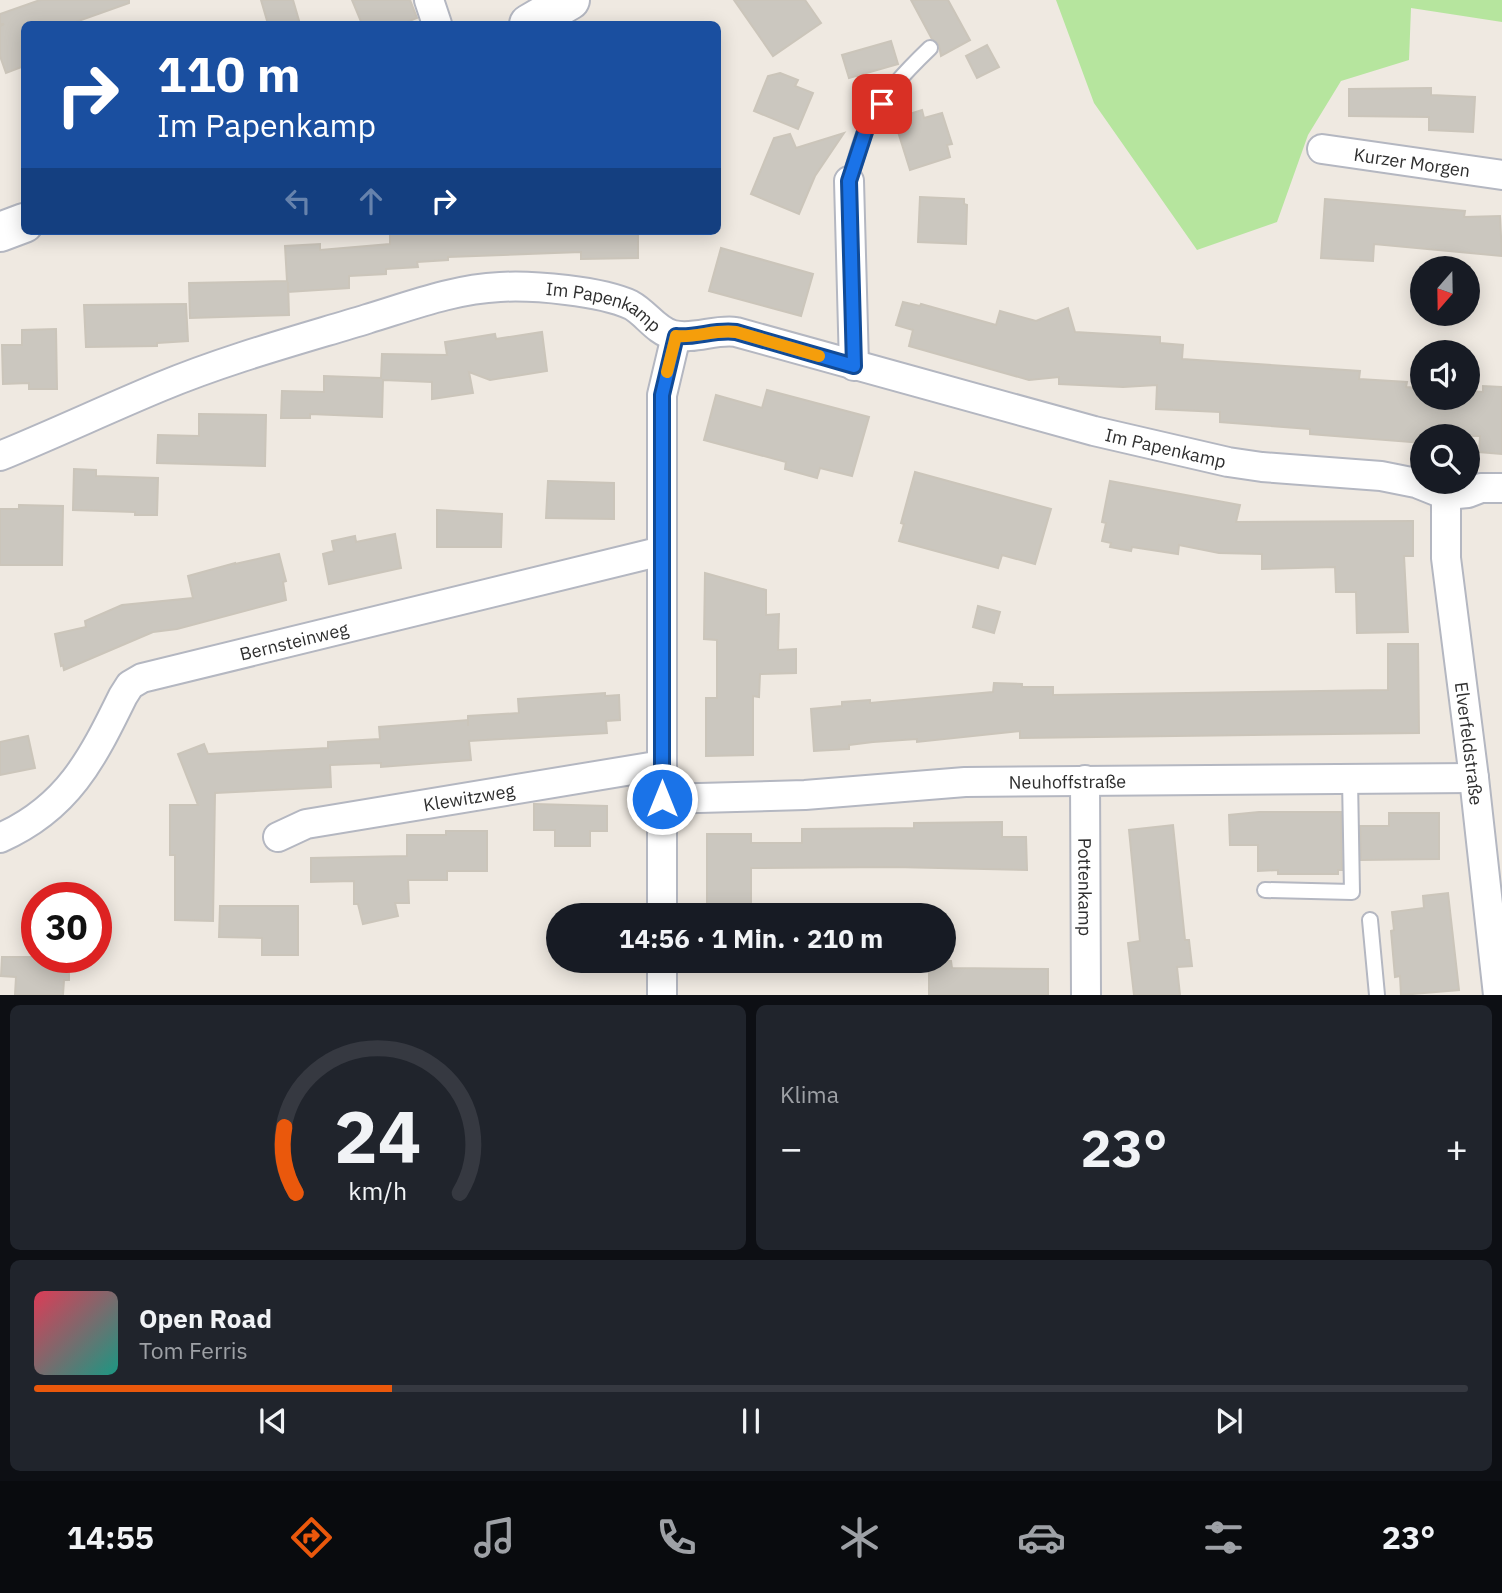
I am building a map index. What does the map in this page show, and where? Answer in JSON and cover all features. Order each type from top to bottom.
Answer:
[{"type":"main road","points":[[534,21],[570,0]]},
{"type":"main road","points":[[0,232],[21,224]]},
{"type":"street","points":[[429,0],[437,21]]},
{"type":"street","name":"Kurzer Morgen","points":[[1322,149],[1502,175]]},
{"type":"street","points":[[849,181],[854,366]]},
{"type":"street","name":"Im Papenkamp","points":[[0,456],[183,378],[265,350],[453,294],[500,287],[531,288],[608,298],[640,311],[658,328],[676,336],[686,337],[723,330],[736,332],[1107,434],[1214,459],[1262,467],[1381,476],[1416,482],[1446,495]]},
{"type":"street","points":[[662,903],[662,395],[676,336]]},
{"type":"street","points":[[1446,495],[1480,488],[1502,488]]},
{"type":"street","name":"Elverfeldstraße","points":[[1446,495],[1446,558],[1498,995]]},
{"type":"street","name":"Bernsteinweg","points":[[0,838],[44,813],[64,796],[88,765],[130,685],[142,678],[662,551]]},
{"type":"street","name":"Klewitzweg","points":[[278,837],[306,824],[662,765]]},
{"type":"street","name":"Neuhoffstraße","points":[[662,799],[805,795],[965,782],[1474,778]]},
{"type":"street","name":"Pottenkamp","points":[[1085,780],[1086,995]]},
{"type":"street","points":[[662,973],[662,995]]},
{"type":"lane","points":[[849,181],[866,129],[908,70],[930,48]]},
{"type":"lane","points":[[1265,890],[1352,892],[1350,779]]},
{"type":"lane","points":[[1370,920],[1377,995]]},
{"type":"green space","points":[[1056,0],[1502,0],[1502,22],[1411,8],[1409,60],[1341,81],[1308,135],[1277,222],[1197,250],[1094,103]]},
{"type":"building","points":[[40,0],[129,0],[129,3],[78,21],[21,21],[21,67],[6,73],[0,56],[0,26],[4,24],[0,24],[0,14]]},
{"type":"building","points":[[261,0],[293,0],[299,21],[267,21]]},
{"type":"building","points":[[352,0],[410,0],[417,18],[410,21],[361,21]]},
{"type":"building","points":[[734,0],[805,0],[821,23],[773,56]]},
{"type":"building","points":[[911,0],[948,0],[970,40],[941,56],[939,45],[932,39]]},
{"type":"building","points":[[891,41],[898,64],[849,78],[842,55]]},
{"type":"building","points":[[987,45],[999,67],[977,78],[966,56]]},
{"type":"building","points":[[780,73],[798,80],[795,86],[813,93],[798,129],[754,111],[768,76]]},
{"type":"building","points":[[1431,88],[1431,95],[1475,97],[1473,132],[1429,130],[1429,117],[1349,116],[1349,89]]},
{"type":"building","points":[[922,110],[924,118],[942,113],[952,144],[947,145],[950,157],[910,170],[894,119]]},
{"type":"building","points":[[844,133],[815,176],[799,214],[751,194],[774,138],[790,134],[796,148]]},
{"type":"building","points":[[920,197],[964,199],[964,204],[967,205],[966,244],[918,242]]},
{"type":"building","points":[[1325,199],[1465,211],[1464,217],[1500,216],[1502,256],[1374,244],[1373,261],[1321,258]]},
{"type":"building","points":[[390,235],[638,235],[638,258],[581,259],[581,252],[448,257],[448,260],[417,262],[418,267],[386,269],[386,274],[349,276],[349,288],[288,292],[289,315],[190,318],[189,283],[287,281],[285,246],[320,244],[320,250],[390,244]]},
{"type":"building","points":[[721,248],[813,274],[801,316],[709,291]]},
{"type":"building","points":[[903,302],[921,304],[996,325],[1000,311],[1036,321],[1068,308],[1075,332],[1160,337],[1160,343],[1183,345],[1182,359],[1360,371],[1359,379],[1407,382],[1406,387],[1410,387],[1410,410],[1480,410],[1480,392],[1483,392],[1483,386],[1502,387],[1502,454],[1480,452],[1480,424],[1410,424],[1410,442],[1310,434],[1310,429],[1220,422],[1220,412],[1156,409],[1157,385],[1123,387],[1059,384],[1059,377],[1029,380],[909,346],[913,330],[896,325]]},
{"type":"building","points":[[186,304],[188,341],[157,343],[157,346],[86,347],[84,305]]},
{"type":"building","points":[[56,329],[57,389],[29,389],[29,383],[3,384],[2,345],[22,345],[22,330]]},
{"type":"building","points":[[542,332],[547,371],[490,380],[469,372],[473,393],[432,399],[432,382],[383,380],[382,417],[310,414],[310,418],[281,418],[282,391],[324,392],[324,376],[381,378],[382,354],[447,355],[445,342],[495,334],[496,339]]},
{"type":"building","points":[[767,390],[869,417],[852,476],[820,468],[817,478],[785,469],[786,462],[704,440],[716,395],[762,408]]},
{"type":"building","points":[[199,414],[266,415],[265,466],[157,463],[158,435],[199,436]]},
{"type":"building","points":[[74,469],[96,470],[96,476],[158,478],[157,515],[73,510]]},
{"type":"building","points":[[915,472],[1051,509],[1035,564],[1002,555],[998,568],[899,541],[904,524],[901,523]]},
{"type":"building","points":[[548,481],[614,483],[614,519],[546,518]]},
{"type":"building","points":[[1110,481],[1240,505],[1236,522],[1413,521],[1413,556],[1404,556],[1408,632],[1357,633],[1356,592],[1336,592],[1335,567],[1262,569],[1262,554],[1219,553],[1179,545],[1178,554],[1132,547],[1131,551],[1110,547],[1111,543],[1102,541],[1106,523],[1102,522]]},
{"type":"building","points":[[19,505],[63,506],[62,565],[0,565],[0,509],[19,509]]},
{"type":"building","points":[[437,510],[502,514],[501,547],[437,547]]},
{"type":"building","points":[[395,534],[401,568],[329,584],[323,554],[334,551],[332,541],[355,536],[356,542]]},
{"type":"building","points":[[279,554],[286,581],[283,582],[286,600],[177,629],[153,632],[64,670],[63,665],[61,666],[55,634],[86,627],[85,621],[122,605],[193,598],[188,576]]},
{"type":"building","points":[[705,573],[766,590],[766,615],[779,614],[778,650],[796,649],[796,673],[760,674],[759,697],[753,696],[753,755],[706,756],[706,698],[717,698],[717,640],[704,639]]},
{"type":"building","points":[[978,606],[1000,612],[994,633],[973,627]]},
{"type":"building","points":[[1388,644],[1418,644],[1419,733],[1020,738],[1020,731],[917,742],[917,739],[873,742],[849,745],[849,749],[814,751],[811,709],[842,706],[842,702],[870,700],[870,703],[993,692],[994,683],[1053,687],[1053,695],[1388,690]]},
{"type":"building","points":[[605,693],[605,696],[619,695],[620,720],[606,721],[607,733],[469,741],[471,760],[381,767],[381,763],[330,765],[331,787],[215,793],[213,921],[175,920],[175,855],[170,855],[170,805],[198,805],[178,754],[204,744],[208,754],[328,748],[328,742],[380,739],[379,727],[468,720],[468,716],[519,713],[518,699]]},
{"type":"building","points":[[28,736],[35,768],[0,775],[0,742]]},
{"type":"building","points":[[534,804],[607,806],[607,831],[590,831],[590,846],[555,846],[555,830],[534,830]]},
{"type":"building","points":[[1259,812],[1341,812],[1342,870],[1338,870],[1338,874],[1278,874],[1278,870],[1258,871],[1258,845],[1230,845],[1229,815]]},
{"type":"building","points":[[1389,813],[1439,813],[1439,859],[1361,860],[1360,826],[1389,826]]},
{"type":"building","points":[[1002,822],[1002,837],[1026,837],[1027,870],[751,868],[751,903],[707,903],[707,834],[751,834],[751,843],[802,843],[802,829],[914,828],[914,823]]},
{"type":"building","points":[[1173,825],[1185,940],[1189,940],[1192,966],[1177,967],[1180,995],[1134,995],[1128,943],[1140,941],[1129,830]]},
{"type":"building","points":[[446,831],[487,831],[487,871],[447,871],[447,880],[408,880],[409,903],[395,903],[398,916],[363,924],[358,904],[354,904],[354,881],[311,882],[311,858],[407,856],[407,835],[446,835]]},
{"type":"building","points":[[1448,893],[1459,990],[1401,995],[1400,976],[1395,977],[1392,912],[1424,908],[1423,896]]},
{"type":"building","points":[[220,906],[298,906],[298,955],[262,955],[262,938],[219,937]]},
{"type":"building","points":[[2,957],[21,957],[21,973],[69,973],[69,980],[64,980],[63,995],[15,995],[16,977],[1,976]]},
{"type":"building","points":[[956,968],[1048,969],[1048,995],[929,995],[929,973],[956,973]]},
{"type":"slow traffic","points":[[667,372],[676,336],[686,337],[723,330],[819,356]]},
{"type":"route","points":[[662,799],[662,395],[676,336],[686,337],[723,330],[736,332],[854,366],[849,181],[866,129],[882,104]]}]
